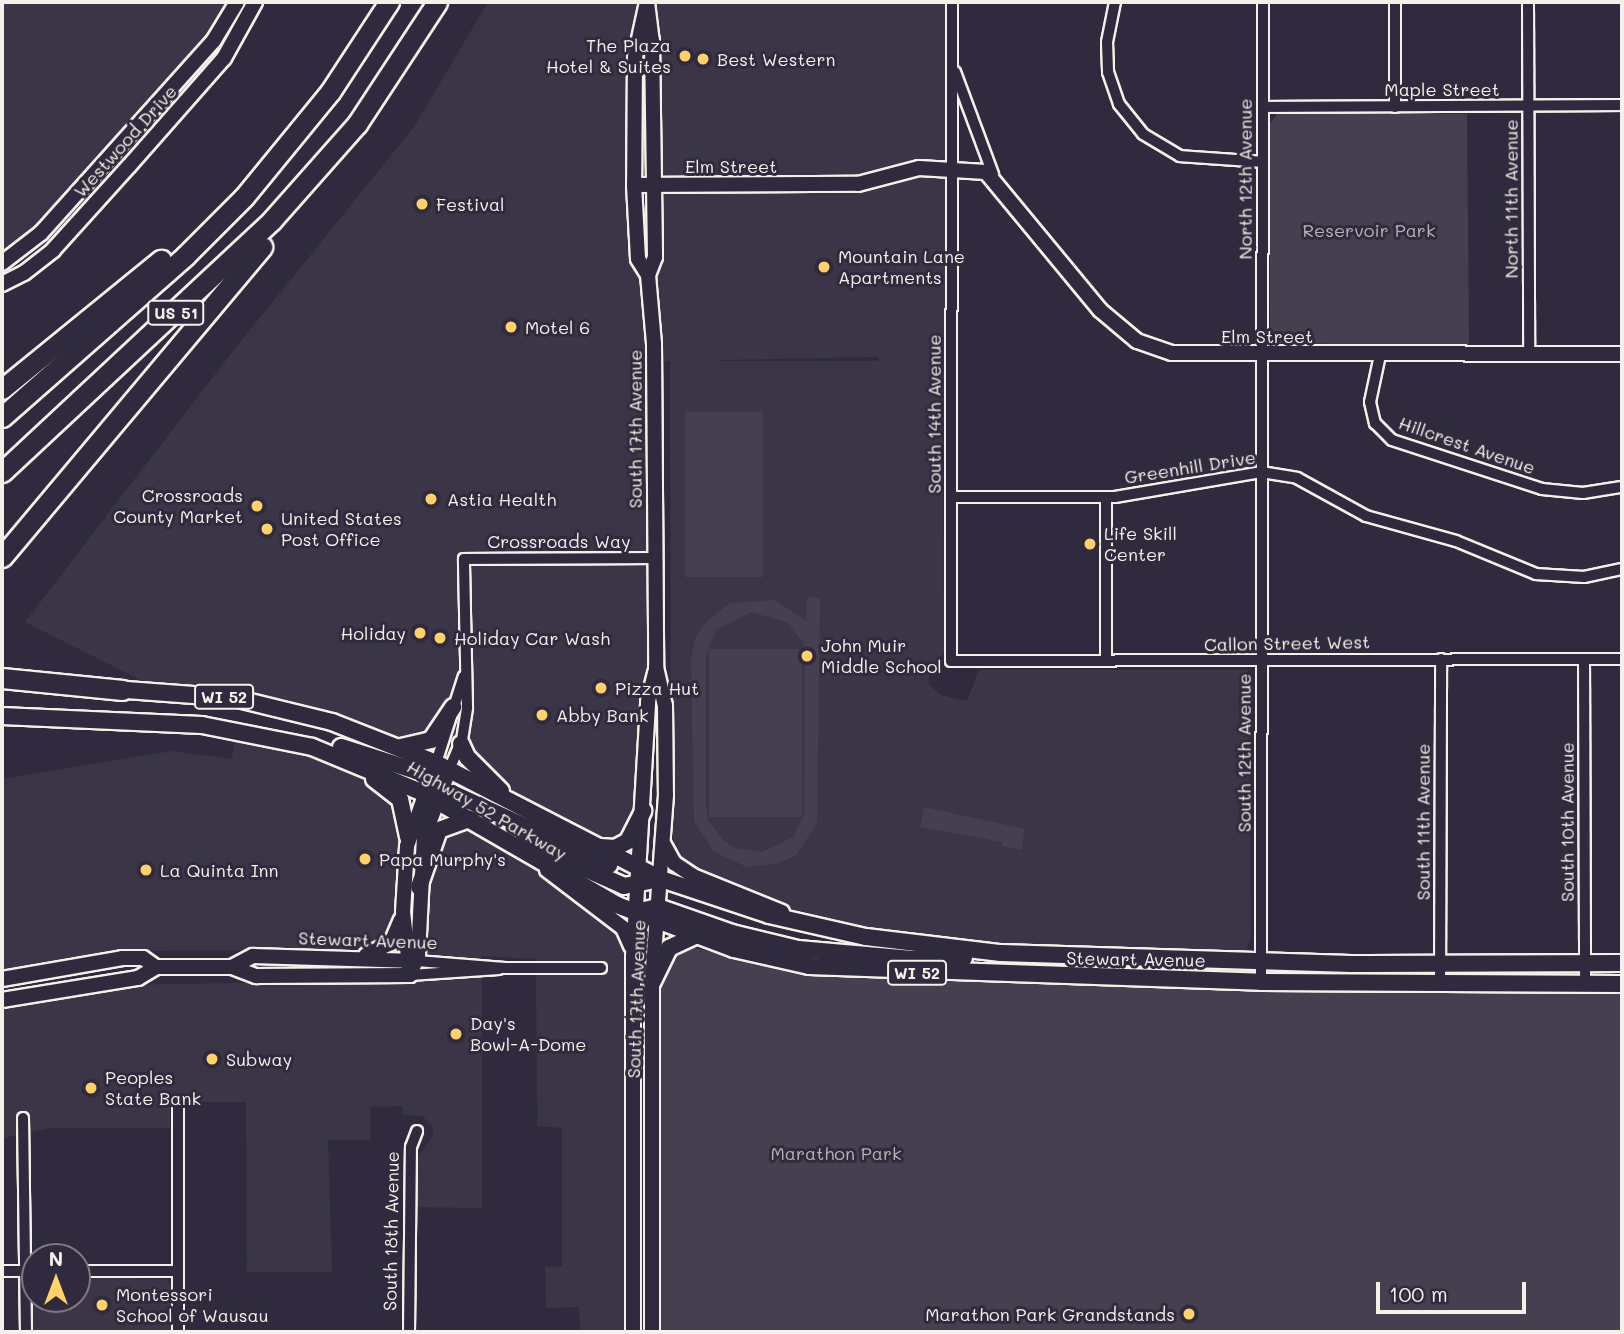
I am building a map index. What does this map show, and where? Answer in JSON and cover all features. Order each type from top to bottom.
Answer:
[{"type":"highway","name":"US 51","points":[[2,417],[204,238],[293,139],[340,79],[389,2]]},
{"type":"highway","name":"US 51","points":[[2,472],[235,258],[341,145],[437,2]]},
{"type":"highway","points":[[2,389],[204,226],[293,139]]},
{"type":"highway","points":[[2,557],[317,183],[341,145]]},
{"type":"highway","points":[[2,678],[122,690]]},
{"type":"main road","name":"Highway 52 Parkway","points":[[2,686],[196,693],[287,708],[400,747],[439,769],[661,878]]},
{"type":"main road","points":[[400,747],[431,740],[453,707]]},
{"type":"main road","name":"Highway 52 Parkway","points":[[2,716],[202,725],[294,742],[432,794],[527,852],[636,912],[658,914]]},
{"type":"main road","points":[[294,742],[340,747],[439,769]]},
{"type":"main road","points":[[461,744],[473,765],[523,811]]},
{"type":"main road","points":[[320,750],[393,791],[404,809],[408,837]]},
{"type":"main road","points":[[432,794],[452,793],[615,868],[638,868]]},
{"type":"main road","points":[[595,847],[625,844],[643,811]]},
{"type":"main road","points":[[419,887],[437,833],[450,823],[470,819]]},
{"type":"main road","points":[[497,834],[621,885],[637,886],[661,878]]},
{"type":"main road","name":"Stewart Avenue","points":[[661,878],[815,927],[904,943],[1001,953],[1261,962],[1622,963]]},
{"type":"main road","name":"Stewart Avenue","points":[[658,914],[695,936],[758,956],[849,970],[1261,982],[1622,984]]},
{"type":"main road","points":[[658,914],[798,949],[937,960],[1001,953]]},
{"type":"main road","points":[[652,983],[669,948],[695,936]]},
{"type":"street","name":"Westwood Drive","points":[[2,263],[41,233],[214,40],[237,2]]},
{"type":"street","name":"Westwood Drive","points":[[2,284],[24,273],[53,250],[129,166],[224,58],[255,2]]},
{"type":"street","name":"South 17th Avenue","points":[[647,2],[652,40],[654,257],[648,275],[654,344],[656,667],[664,705],[663,843],[652,983],[652,1332]]},
{"type":"street","name":"South 17th Avenue","points":[[647,2],[635,57],[634,185],[639,262],[648,275]]},
{"type":"street","name":"South 14th Avenue","points":[[951,661],[952,2]]},
{"type":"street","points":[[1115,2],[1107,42],[1108,72],[1119,104],[1143,134],[1180,156],[1262,162]]},
{"type":"street","name":"North 12th Avenue","points":[[1262,356],[1263,2]]},
{"type":"street","points":[[1395,2],[1395,107]]},
{"type":"street","name":"North 11th Avenue","points":[[1528,2],[1529,355]]},
{"type":"street","name":"Elm Street","points":[[952,63],[993,174],[1023,218],[1100,310],[1137,341],[1172,354],[1622,354]]},
{"type":"street","name":"Maple Street","points":[[1263,107],[1622,105]]},
{"type":"street","name":"Elm Street","points":[[634,185],[858,184],[914,169],[952,167],[993,174]]},
{"type":"street","name":"Hillcrest Avenue","points":[[1380,355],[1370,402],[1375,423],[1392,440],[1542,489],[1583,493],[1622,487]]},
{"type":"street","name":"South 12th Avenue","points":[[1261,982],[1262,356]]},
{"type":"street","name":"Greenhill Drive","points":[[951,497],[1106,497],[1261,472],[1297,478],[1366,516],[1456,541],[1536,574],[1584,577],[1622,569]]},
{"type":"street","points":[[1106,497],[1106,661]]},
{"type":"street","name":"Crossroads Way","points":[[464,676],[464,559],[655,558]]},
{"type":"street","name":"South 11th Avenue","points":[[1440,985],[1441,659]]},
{"type":"street","name":"South 10th Avenue","points":[[1584,659],[1585,985]]},
{"type":"street","name":"Callon Street West","points":[[951,661],[1622,659]]},
{"type":"street","name":"South 17th Avenue","points":[[634,1332],[633,957],[648,701],[656,667]]},
{"type":"street","points":[[411,965],[424,836],[453,707],[464,676]]},
{"type":"street","points":[[439,769],[461,744],[467,707],[464,676]]},
{"type":"street","points":[[411,965],[403,912],[408,837],[432,794]]},
{"type":"street","points":[[663,843],[674,863],[692,876],[815,927]]},
{"type":"street","points":[[527,852],[623,928],[633,957]]},
{"type":"street","points":[[359,957],[391,943],[403,912]]},
{"type":"street","name":"Stewart Avenue","points":[[232,967],[253,956],[359,957],[411,965]]},
{"type":"street","name":"Stewart Avenue","points":[[2,979],[126,958],[143,958],[156,967]]},
{"type":"street","name":"Stewart Avenue","points":[[2,1000],[138,978],[156,967],[232,967],[256,976],[411,965],[601,968]]},
{"type":"street","points":[[178,1105],[178,1332]]},
{"type":"street","points":[[23,1118],[29,1243]]},
{"type":"street","name":"South 18th Avenue","points":[[409,1332],[411,1147],[417,1131]]},
{"type":"street","points":[[2,1271],[21,1271]]},
{"type":"street","points":[[91,1271],[178,1271]]},
{"type":"street","points":[[26,1332],[27,1313]]},
{"type":"shaded area","points":[[2,2],[230,2],[216,28],[147,100],[92,169],[28,239],[2,257]]},
{"type":"shaded area","points":[[488,2],[952,2],[951,402],[943,427],[944,652],[929,674],[929,684],[941,695],[967,701],[979,670],[1248,670],[1251,937],[1246,951],[1004,946],[906,937],[819,920],[686,866],[675,850],[671,824],[670,361],[655,362],[656,667],[638,868],[332,722],[163,691],[25,622],[233,351],[414,127]],"holes":[[[878,357],[878,361],[719,361]]]},
{"type":"shaded area","points":[[234,737],[310,754],[374,785],[396,805],[403,826],[392,934],[370,949],[149,951],[64,958],[2,972],[2,779],[172,751],[232,759]]},
{"type":"shaded area","points":[[469,828],[561,886],[619,930],[624,941],[627,1332],[580,1332],[579,1307],[546,1308],[545,1267],[562,1266],[562,1128],[537,1126],[536,959],[482,956],[482,1208],[412,1207],[416,1160],[433,1136],[432,1125],[422,1116],[403,1115],[402,1106],[370,1107],[371,1140],[328,1140],[332,1272],[247,1272],[246,1102],[170,1102],[170,1128],[51,1128],[2,1138],[2,1008],[115,985],[425,980],[432,855],[450,831]]},
{"type":"shaded area","name":"Montessori School of Wausau","points":[[91,1278],[167,1279],[171,1288],[171,1332],[32,1332],[32,1313],[91,1313]]},
{"type":"green space","name":"Reservoir Park","points":[[1277,114],[1467,114],[1469,346],[1274,343],[1270,334],[1269,125]]},
{"type":"green space","points":[[685,412],[763,412],[763,577],[685,577]]},
{"type":"green space","points":[[820,597],[817,824],[796,855],[779,863],[747,867],[714,852],[694,821],[691,659],[695,639],[704,624],[730,603],[775,600],[806,621],[807,598]],"holes":[[[751,612],[786,622],[803,642],[805,655],[804,815],[793,837],[762,852],[735,848],[724,841],[708,820],[706,808],[706,656],[716,630]]]},
{"type":"green space","points":[[709,649],[802,649],[802,817],[709,817]]},
{"type":"green space","points":[[924,807],[1025,829],[1021,850],[1002,846],[1002,842],[920,827]]},
{"type":"green space","name":"Marathon Park","points":[[687,946],[765,965],[868,978],[1289,991],[1622,991],[1622,1332],[660,1332],[659,994],[670,955]]},
{"type":"place","name":"The Plaza Hotel & Suites","points":[[685,56]]},
{"type":"place","name":"Best Western","points":[[703,59]]},
{"type":"place","name":"Festival","points":[[422,204]]},
{"type":"place","name":"Mountain Lane Apartments","points":[[824,267]]},
{"type":"place","name":"Motel 6","points":[[511,327]]},
{"type":"place","name":"Astia Health","points":[[431,499]]},
{"type":"place","name":"Crossroads County Market","points":[[257,506]]},
{"type":"place","name":"United States Post Office","points":[[267,529]]},
{"type":"place","name":"Life Skill Center","points":[[1090,544]]},
{"type":"place","name":"Holiday","points":[[420,633]]},
{"type":"place","name":"Holiday Car Wash","points":[[440,638]]},
{"type":"place","name":"John Muir Middle School","points":[[807,656]]},
{"type":"place","name":"Pizza Hut","points":[[601,688]]},
{"type":"place","name":"Abby Bank","points":[[542,715]]},
{"type":"place","name":"Papa Murphy's","points":[[365,859]]},
{"type":"place","name":"La Quinta Inn","points":[[146,870]]},
{"type":"place","name":"Day's Bowl-A-Dome","points":[[456,1034]]},
{"type":"place","name":"Subway","points":[[212,1059]]},
{"type":"place","name":"Peoples State Bank","points":[[91,1088]]},
{"type":"place","name":"Montessori School of Wausau","points":[[102,1305]]},
{"type":"place","name":"Marathon Park Grandstands","points":[[1189,1314]]}]
